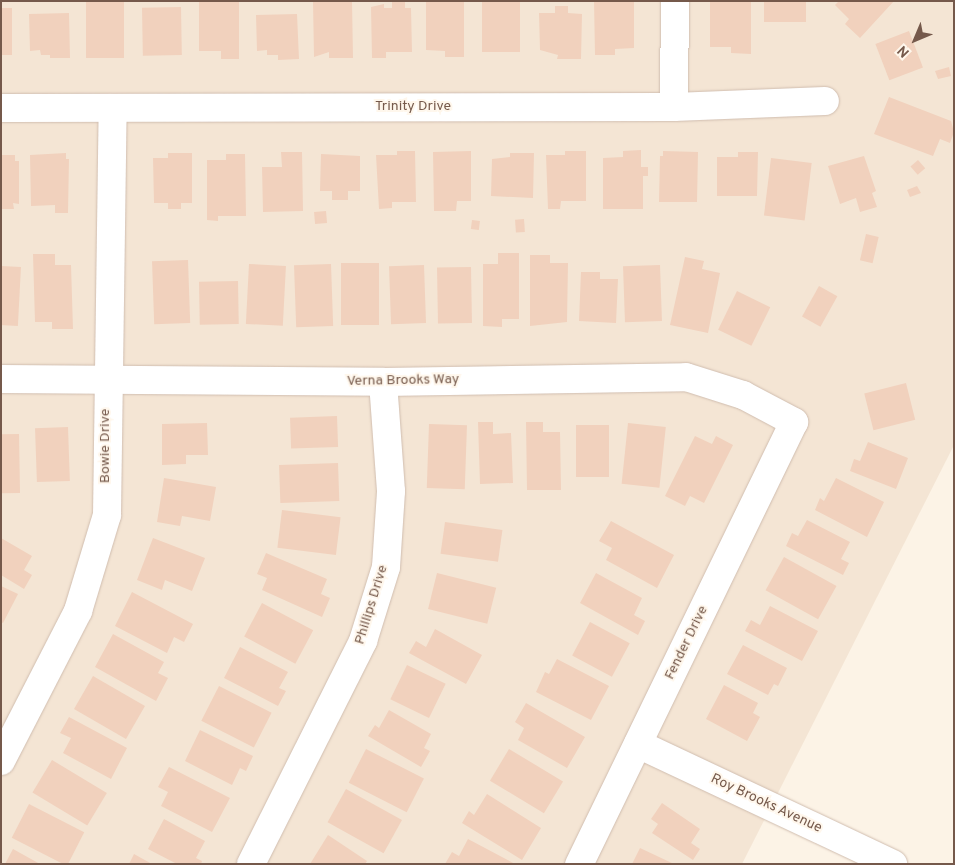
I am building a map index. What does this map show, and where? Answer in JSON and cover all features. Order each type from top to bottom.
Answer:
[{"type":"street","points":[[674,107],[675,1]]},
{"type":"street","name":"Trinity Drive","points":[[1,108],[674,107],[825,101]]},
{"type":"street","name":"Bowie Drive","points":[[1,761],[78,611],[95,561],[107,514],[106,382],[113,108]]},
{"type":"street","name":"Verna Brooks Way","points":[[1,379],[106,382],[383,382],[686,377],[743,395],[794,422]]},
{"type":"street","name":"Phillips Drive","points":[[251,864],[363,641],[386,567],[391,491],[383,382]]},
{"type":"street","name":"Fender Drive","points":[[579,864],[794,422]]},
{"type":"street","name":"Roy Brooks Avenue","points":[[638,744],[893,864]]},
{"type":"shaded area","points":[[1,1],[954,1],[954,445],[742,864],[1,864]]},
{"type":"building","points":[[86,1],[124,1],[124,58],[86,58]]},
{"type":"building","points":[[199,1],[239,1],[239,59],[221,59],[221,51],[199,51]]},
{"type":"building","points":[[313,1],[352,1],[353,58],[329,58],[329,52],[314,57]]},
{"type":"building","points":[[392,1],[405,1],[405,8],[411,8],[412,52],[386,52],[386,58],[372,58],[371,7],[384,4],[384,8],[392,8]]},
{"type":"building","points":[[426,1],[464,1],[464,57],[445,57],[445,51],[426,50]]},
{"type":"building","points":[[482,1],[520,1],[520,52],[482,52]]},
{"type":"building","points":[[594,1],[634,1],[634,48],[615,49],[615,55],[595,55]]},
{"type":"building","points":[[710,1],[751,1],[751,54],[731,53],[731,47],[710,47]]},
{"type":"building","points":[[764,1],[806,1],[806,22],[764,22]]},
{"type":"building","points":[[839,1],[894,1],[860,38],[845,24],[849,19],[835,5]]},
{"type":"building","points":[[555,6],[568,6],[568,13],[582,14],[581,59],[557,59],[558,55],[540,50],[539,13],[555,13]]},
{"type":"building","points":[[181,7],[182,55],[143,56],[142,8]]},
{"type":"building","points":[[1,8],[12,8],[12,55],[1,55]]},
{"type":"building","points":[[69,13],[70,58],[50,58],[50,55],[41,55],[40,50],[30,51],[29,14]]},
{"type":"building","points":[[297,14],[299,59],[278,60],[278,55],[267,55],[267,50],[257,51],[256,15]]},
{"type":"building","points":[[909,31],[923,67],[889,80],[875,44]]},
{"type":"building","points":[[949,67],[951,76],[938,79],[935,71]]},
{"type":"building","points":[[889,97],[951,121],[954,132],[950,143],[940,139],[933,156],[874,134]]},
{"type":"building","points":[[641,150],[641,167],[648,167],[648,176],[643,176],[643,209],[603,209],[603,158],[623,157],[623,151]]},
{"type":"building","points":[[397,151],[415,151],[416,202],[392,202],[392,208],[379,209],[376,155],[397,155]]},
{"type":"building","points":[[471,151],[471,201],[457,201],[456,211],[434,211],[433,152]]},
{"type":"building","points":[[565,151],[586,151],[586,201],[561,201],[560,209],[548,209],[546,155],[565,155]]},
{"type":"building","points":[[663,151],[698,152],[697,202],[659,202],[660,156],[663,156]]},
{"type":"building","points":[[281,152],[302,152],[303,211],[263,212],[262,167],[282,167]]},
{"type":"building","points":[[738,152],[758,152],[757,196],[717,196],[717,157],[738,157]]},
{"type":"building","points":[[66,153],[66,159],[69,159],[68,213],[55,213],[55,205],[31,206],[30,155]]},
{"type":"building","points":[[168,153],[192,153],[192,203],[181,203],[181,209],[168,209],[168,203],[154,203],[153,158],[168,158]]},
{"type":"building","points":[[510,153],[534,153],[533,198],[491,196],[492,159],[510,157]]},
{"type":"building","points":[[226,154],[245,154],[246,216],[218,216],[218,221],[207,220],[207,160],[226,160]]},
{"type":"building","points":[[321,154],[360,156],[360,191],[348,191],[348,200],[332,200],[332,191],[320,191]]},
{"type":"building","points":[[1,155],[15,155],[15,161],[19,161],[19,204],[13,203],[14,209],[1,209]]},
{"type":"building","points":[[864,156],[876,191],[872,193],[877,207],[860,212],[856,198],[840,204],[828,166]]},
{"type":"building","points":[[771,158],[812,163],[805,221],[764,216]]},
{"type":"building","points":[[918,160],[925,168],[918,175],[910,167]]},
{"type":"building","points":[[917,186],[921,193],[910,197],[907,190]]},
{"type":"building","points":[[326,211],[327,223],[315,224],[314,212]]},
{"type":"building","points":[[524,219],[525,232],[516,233],[515,220]]},
{"type":"building","points":[[472,220],[480,221],[479,230],[471,229]]},
{"type":"building","points":[[866,234],[879,237],[873,263],[860,260]]},
{"type":"building","points":[[498,253],[519,253],[519,319],[502,319],[502,327],[483,326],[483,264],[498,264]]},
{"type":"building","points":[[33,254],[55,254],[55,265],[71,265],[73,329],[52,329],[52,322],[35,322]]},
{"type":"building","points":[[530,255],[550,255],[550,263],[568,263],[567,322],[530,326]]},
{"type":"building","points":[[685,257],[704,261],[702,269],[720,273],[708,333],[670,325]]},
{"type":"building","points":[[188,260],[190,323],[154,324],[152,261]]},
{"type":"building","points":[[341,263],[379,263],[379,325],[341,325]]},
{"type":"building","points":[[249,264],[286,266],[283,326],[246,324]]},
{"type":"building","points":[[331,264],[333,326],[296,327],[294,265]]},
{"type":"building","points":[[424,265],[426,323],[391,324],[389,266]]},
{"type":"building","points":[[660,265],[662,321],[625,322],[623,266]]},
{"type":"building","points":[[1,266],[21,267],[18,326],[1,325]]},
{"type":"building","points":[[471,267],[472,323],[438,324],[437,268]]},
{"type":"building","points":[[581,272],[600,272],[600,279],[618,279],[616,323],[579,321]]},
{"type":"building","points":[[238,281],[239,324],[200,325],[199,282]]},
{"type":"building","points":[[819,286],[837,296],[820,327],[802,317]]},
{"type":"building","points":[[737,291],[770,307],[751,346],[718,330]]},
{"type":"building","points":[[906,383],[915,420],[873,430],[864,393]]},
{"type":"building","points":[[337,416],[338,447],[291,449],[290,418]]},
{"type":"building","points":[[478,422],[493,422],[493,434],[511,433],[513,483],[480,484]]},
{"type":"building","points":[[526,422],[543,422],[543,432],[560,432],[561,490],[527,490]]},
{"type":"building","points":[[207,423],[208,455],[186,455],[186,464],[162,465],[162,424]]},
{"type":"building","points":[[628,423],[666,427],[659,488],[622,484]]},
{"type":"building","points":[[429,424],[467,425],[465,489],[427,488]]},
{"type":"building","points":[[576,425],[609,425],[609,477],[576,477]]},
{"type":"building","points":[[68,427],[70,481],[37,482],[35,428]]},
{"type":"building","points":[[1,434],[19,434],[20,493],[2,493]]},
{"type":"building","points":[[695,436],[712,444],[716,436],[733,445],[704,503],[690,496],[685,506],[665,496]]},
{"type":"building","points":[[868,442],[908,458],[896,489],[850,471],[854,459],[860,461]]},
{"type":"building","points":[[338,463],[339,501],[280,503],[279,465]]},
{"type":"building","points":[[164,478],[216,487],[210,521],[182,516],[180,526],[157,522]]},
{"type":"building","points":[[836,478],[884,502],[867,537],[815,510],[820,498],[824,501]]},
{"type":"building","points":[[282,510],[341,517],[336,555],[277,548]]},
{"type":"building","points":[[807,520],[850,542],[841,559],[849,563],[843,575],[786,546],[792,533],[798,536]]},
{"type":"building","points":[[611,521],[674,555],[657,588],[606,560],[612,548],[599,541]]},
{"type":"building","points":[[445,522],[502,530],[498,562],[441,554]]},
{"type":"building","points":[[1,538],[32,556],[24,570],[32,575],[24,589],[1,575]]},
{"type":"building","points":[[153,538],[205,558],[192,591],[165,580],[162,590],[137,580]]},
{"type":"building","points":[[266,553],[327,579],[321,594],[330,598],[322,617],[262,590],[267,578],[257,574]]},
{"type":"building","points":[[784,557],[836,586],[818,619],[766,590]]},
{"type":"building","points":[[437,573],[496,588],[487,624],[428,609]]},
{"type":"building","points":[[596,573],[642,598],[634,615],[645,621],[638,635],[580,603]]},
{"type":"building","points":[[1,586],[18,594],[3,623],[1,622]]},
{"type":"building","points":[[132,592],[193,624],[184,642],[174,637],[167,653],[115,626]]},
{"type":"building","points":[[262,603],[313,630],[295,664],[244,637]]},
{"type":"building","points":[[770,606],[818,631],[802,661],[745,631],[751,620],[760,625]]},
{"type":"building","points":[[590,622],[630,643],[612,677],[572,656]]},
{"type":"building","points":[[435,629],[482,655],[466,684],[409,653],[416,641],[426,647]]},
{"type":"building","points":[[113,634],[164,662],[158,673],[168,678],[156,701],[95,667]]},
{"type":"building","points":[[743,645],[787,668],[778,686],[774,684],[768,695],[727,674]]},
{"type":"building","points":[[240,647],[288,672],[279,688],[286,691],[278,706],[224,678]]},
{"type":"building","points":[[557,659],[609,686],[591,720],[536,692],[545,672],[549,674]]},
{"type":"building","points":[[407,665],[446,684],[429,718],[390,699]]},
{"type":"building","points":[[93,676],[145,706],[126,739],[74,709]]},
{"type":"building","points":[[724,685],[758,703],[753,713],[760,717],[747,741],[706,719]]},
{"type":"building","points":[[219,686],[272,713],[254,748],[201,721]]},
{"type":"building","points":[[526,703],[585,737],[567,768],[518,740],[524,728],[515,722]]},
{"type":"building","points":[[389,710],[431,734],[424,748],[430,751],[421,767],[368,736],[375,725],[379,728]]},
{"type":"building","points":[[69,717],[127,748],[111,779],[63,753],[71,738],[60,733]]},
{"type":"building","points":[[200,730],[253,756],[246,771],[240,768],[232,785],[185,761]]},
{"type":"building","points":[[366,749],[424,779],[407,812],[349,783]]},
{"type":"building","points":[[509,749],[563,781],[544,813],[490,781]]},
{"type":"building","points":[[52,760],[107,793],[87,826],[32,793]]},
{"type":"building","points":[[169,767],[230,798],[212,832],[161,806],[168,792],[158,787]]},
{"type":"building","points":[[346,789],[402,820],[384,853],[328,822]]},
{"type":"building","points":[[487,794],[541,828],[522,860],[462,823],[469,811],[474,815]]},
{"type":"building","points":[[662,803],[700,829],[691,843],[700,849],[693,860],[652,833],[658,824],[651,819]]},
{"type":"building","points":[[29,804],[84,832],[68,864],[63,864],[12,838]]},
{"type":"building","points":[[164,819],[205,841],[196,858],[202,861],[201,864],[177,864],[148,849]]},
{"type":"building","points":[[328,835],[367,861],[365,864],[310,864]]},
{"type":"building","points":[[468,839],[515,864],[445,864],[452,852],[459,856]]},
{"type":"building","points":[[640,848],[674,864],[632,864]]},
{"type":"building","points":[[13,849],[40,864],[5,864]]},
{"type":"building","points":[[134,854],[152,864],[129,864]]}]
